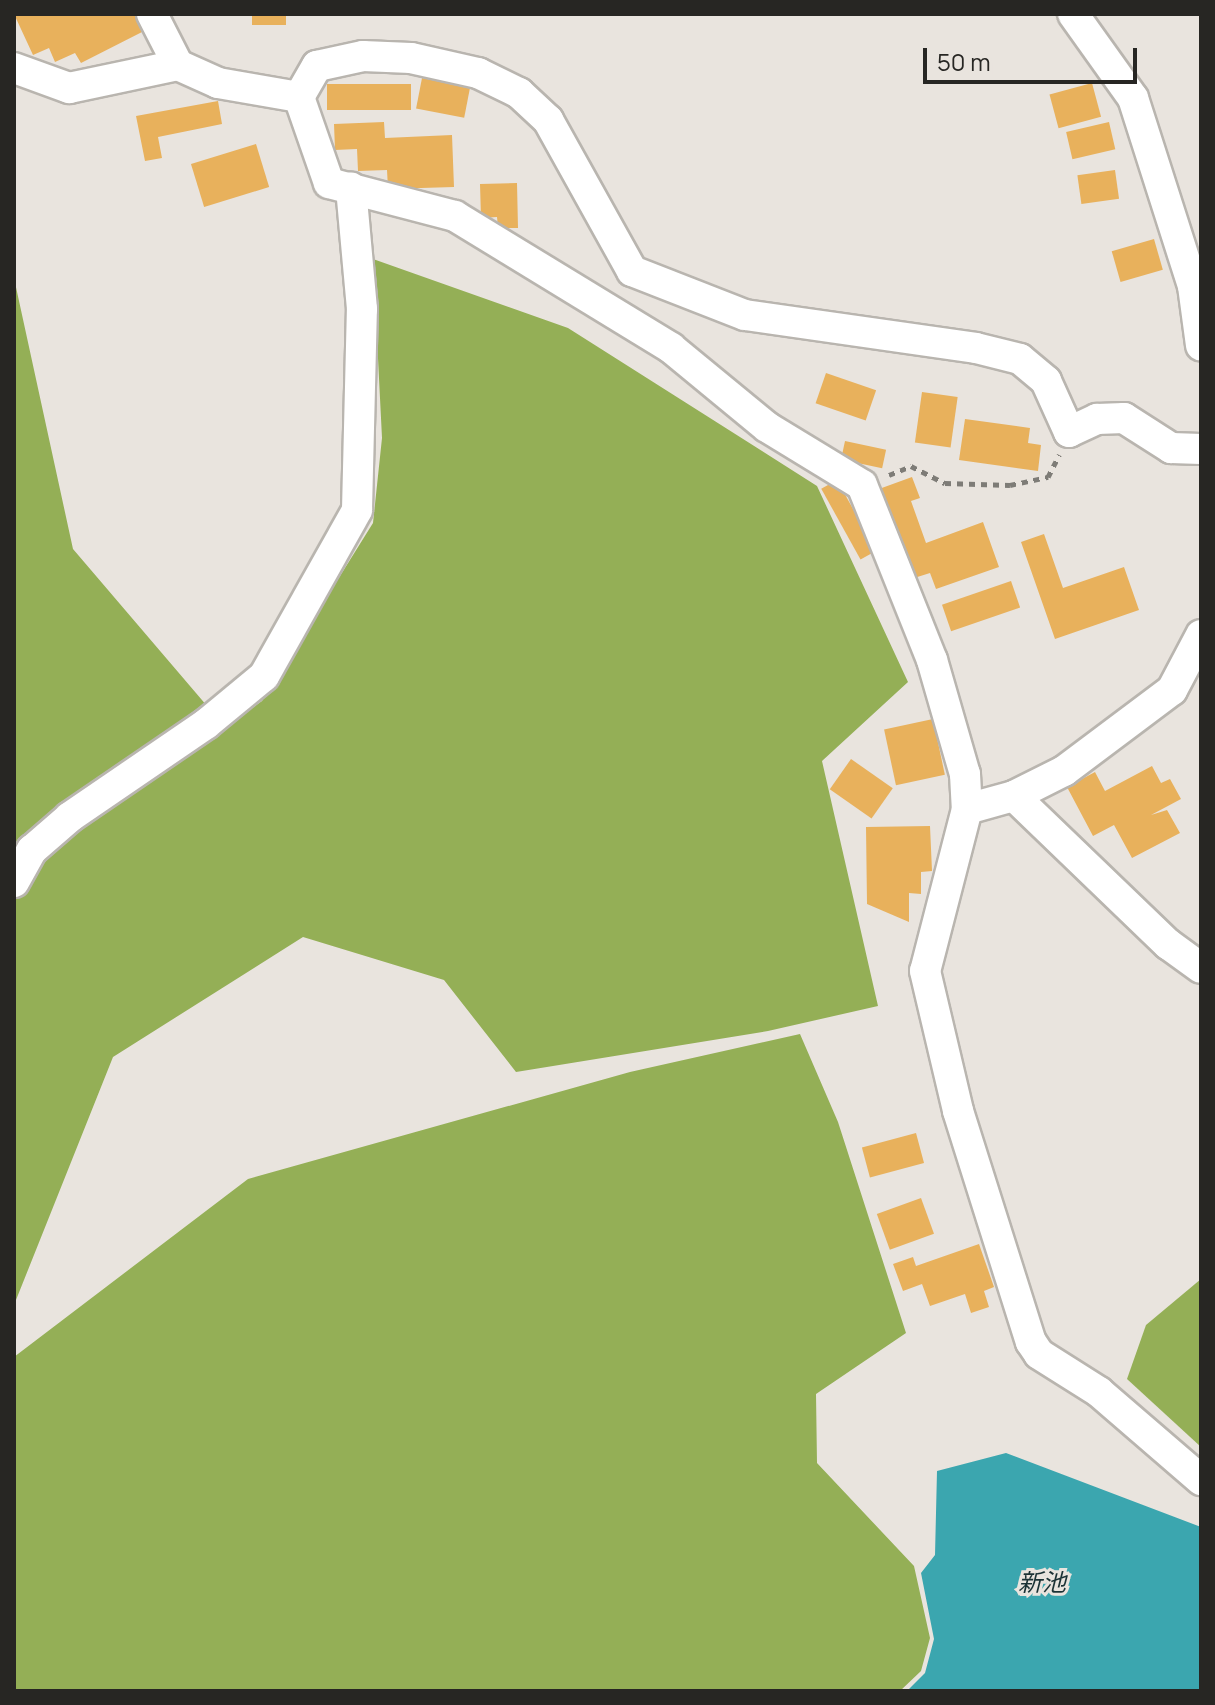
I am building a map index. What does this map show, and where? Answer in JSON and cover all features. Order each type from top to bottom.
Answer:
[{"type":"street","points":[[152,14],[178,65]]},
{"type":"street","points":[[1073,14],[1133,98],[1193,286],[1201,345]]},
{"type":"street","points":[[1201,449],[1171,448],[1124,418],[1097,419],[1069,432],[1046,381],[1020,359],[976,348],[745,315],[632,271],[548,120],[519,93],[478,73],[411,58],[363,56],[317,66],[299,97],[329,183],[455,216],[671,348],[767,427],[862,485],[932,660],[965,774],[967,809],[925,971],[958,1111],[996,1217],[1031,1342],[1039,1354],[1099,1392],[1201,1480]]},
{"type":"street","points":[[14,68],[69,88],[178,65],[218,83],[299,97]]},
{"type":"street","points":[[14,882],[32,850],[70,817],[206,724],[264,676],[357,510],[362,309],[351,187]]},
{"type":"street","points":[[967,809],[1014,796],[1064,771],[1172,690],[1201,635]]},
{"type":"street","points":[[1014,796],[1168,944],[1201,968]]},
{"type":"path","points":[[862,485],[911,466],[945,483],[1010,485],[1048,477],[1069,432]]},
{"type":"green space","points":[[373,259],[568,328],[817,486],[908,682],[822,761],[878,1006],[768,1031],[516,1072],[444,980],[303,937],[113,1057],[14,1305],[14,278],[73,549],[225,727],[262,701],[373,523],[382,438]]},
{"type":"green space","points":[[800,1034],[838,1122],[906,1333],[816,1394],[817,1463],[914,1566],[930,1638],[921,1671],[900,1691],[14,1691],[14,1357],[248,1179],[630,1072]]},
{"type":"green space","points":[[1201,1279],[1201,1447],[1127,1379],[1146,1325]]},
{"type":"water","name":"新池","points":[[1006,1453],[1201,1527],[1201,1691],[907,1691],[925,1673],[934,1639],[921,1573],[935,1555],[937,1471]]},
{"type":"building","points":[[14,14],[136,14],[144,31],[81,63],[75,53],[55,62],[49,48],[33,55]]},
{"type":"building","points":[[252,14],[286,14],[286,25],[252,25]]},
{"type":"building","points":[[422,78],[470,87],[464,118],[416,108]]},
{"type":"building","points":[[1092,83],[1101,117],[1059,128],[1049,94]]},
{"type":"building","points":[[327,84],[411,84],[411,110],[327,110]]},
{"type":"building","points":[[218,101],[222,124],[158,137],[162,158],[145,161],[136,116]]},
{"type":"building","points":[[384,122],[385,138],[452,135],[454,187],[388,189],[387,170],[358,171],[357,149],[335,150],[334,124]]},
{"type":"building","points":[[1109,122],[1115,149],[1072,159],[1066,132]]},
{"type":"building","points":[[256,144],[269,187],[204,207],[191,164]]},
{"type":"building","points":[[1115,170],[1119,199],[1081,204],[1077,175]]},
{"type":"building","points":[[517,183],[518,228],[498,228],[497,217],[481,218],[480,184]]},
{"type":"building","points":[[1154,239],[1163,270],[1121,282],[1112,251]]},
{"type":"building","points":[[826,373],[876,390],[866,421],[816,403]]},
{"type":"building","points":[[922,392],[958,397],[951,448],[915,443]]},
{"type":"building","points":[[965,419],[1030,428],[1028,443],[1041,445],[1038,471],[959,460]]},
{"type":"building","points":[[845,441],[886,450],[882,468],[841,460]]},
{"type":"building","points":[[912,477],[920,498],[911,501],[926,543],[983,522],[999,567],[936,589],[930,573],[911,579],[879,489]]},
{"type":"building","points":[[837,480],[876,551],[861,560],[821,489]]},
{"type":"building","points":[[1044,534],[1063,588],[1124,567],[1139,610],[1055,639],[1021,542]]},
{"type":"building","points":[[1011,581],[1020,607],[951,631],[942,605]]},
{"type":"building","points":[[933,719],[945,775],[896,785],[884,729]]},
{"type":"building","points":[[851,759],[893,788],[872,819],[830,789]]},
{"type":"building","points":[[1152,766],[1161,783],[1170,779],[1181,799],[1151,815],[1167,810],[1180,833],[1132,858],[1114,825],[1093,836],[1067,787],[1095,772],[1105,791]]},
{"type":"building","points":[[930,826],[932,871],[921,872],[921,894],[909,893],[909,922],[867,904],[866,827]]},
{"type":"building","points":[[916,1133],[924,1163],[870,1177],[862,1147]]},
{"type":"building","points":[[921,1198],[934,1234],[890,1250],[877,1214]]},
{"type":"building","points":[[979,1244],[994,1287],[984,1291],[989,1307],[971,1313],[965,1294],[930,1306],[922,1284],[903,1291],[893,1264],[913,1257],[916,1266]]}]
